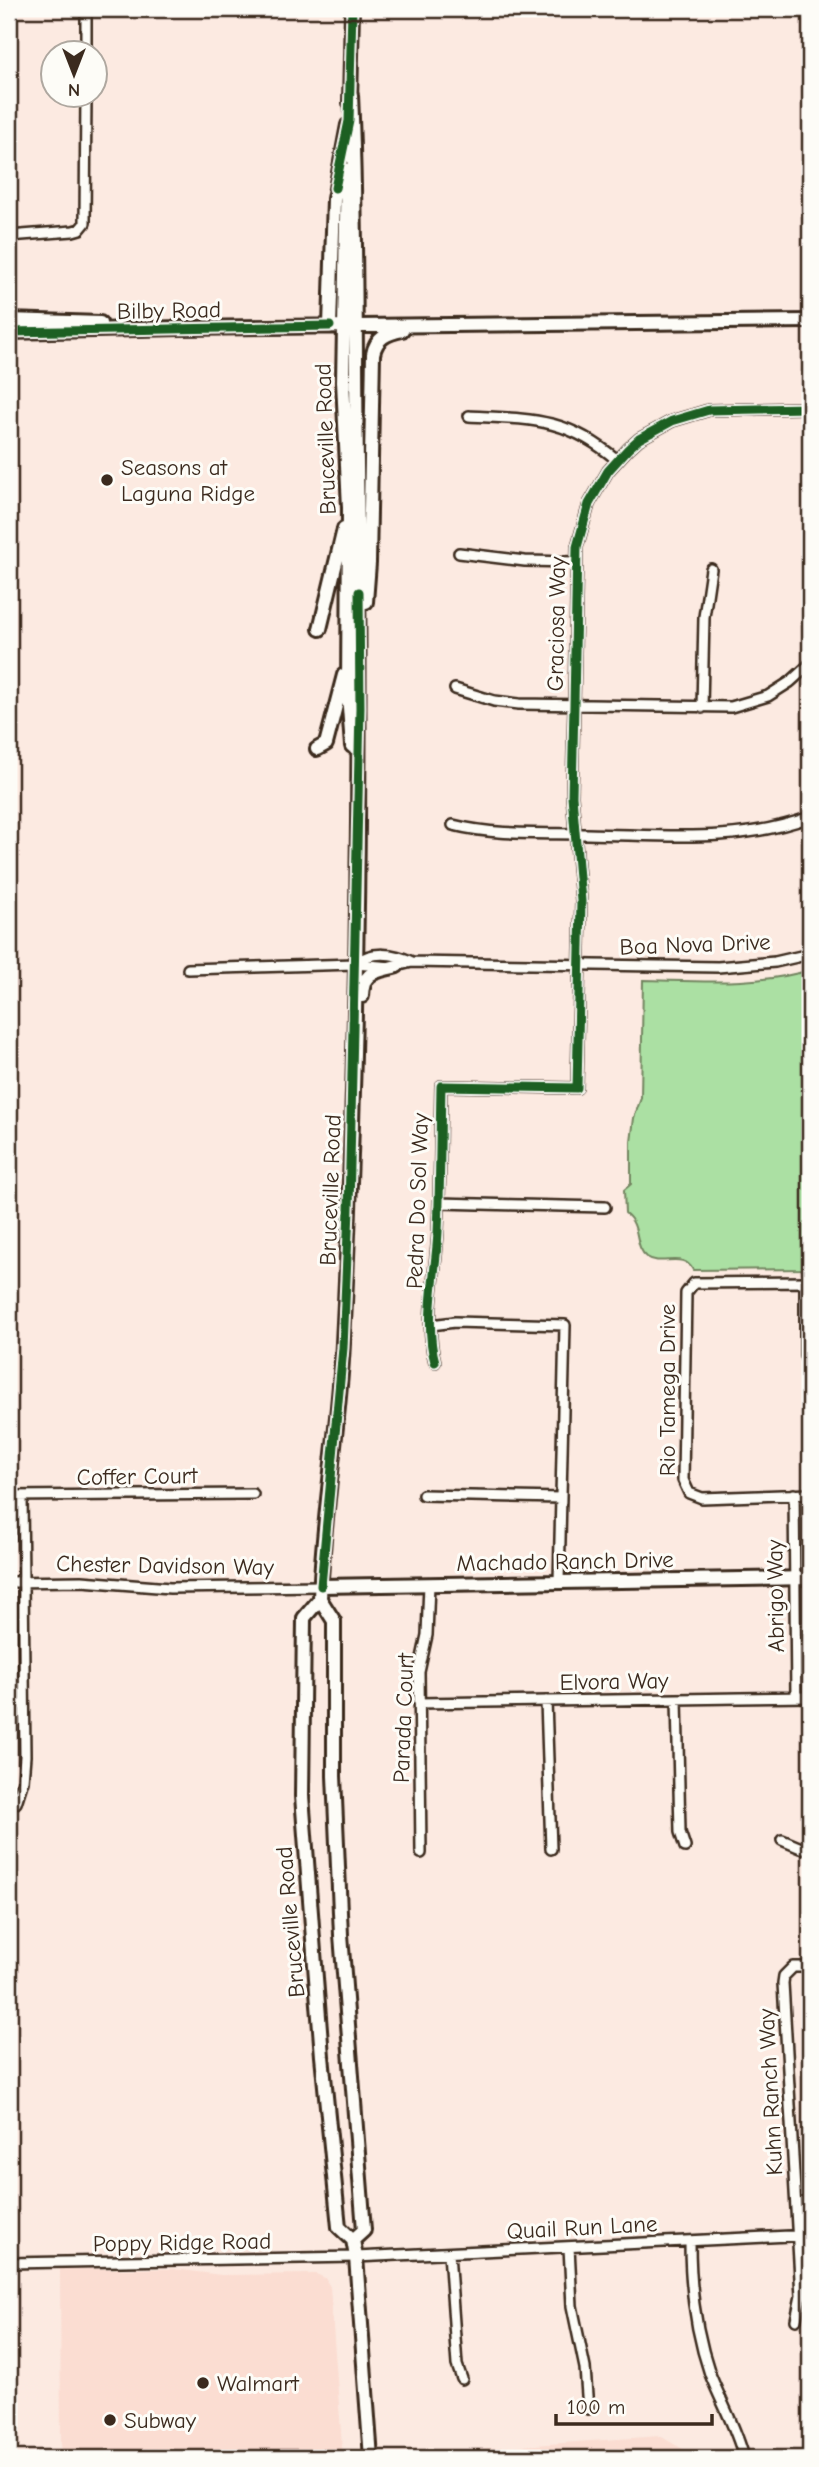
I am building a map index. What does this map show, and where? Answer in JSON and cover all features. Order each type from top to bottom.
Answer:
[{"type":"main road","name":"Bruceville Road","points":[[352,9],[351,95],[355,197],[344,326],[344,406],[349,508],[349,721],[356,781]]},
{"type":"main road","name":"Bruceville Road","points":[[351,95],[349,121],[334,199],[344,326],[359,629],[354,1012],[343,1348],[321,1592],[304,1618],[302,1796],[322,2056],[339,2227],[353,2241],[356,2257],[371,2458]]},
{"type":"main road","name":"Bilby Road","points":[[9,320],[181,328]]},
{"type":"main road","name":"Bilby Road","points":[[9,332],[810,321]]},
{"type":"main road","points":[[359,629],[368,582],[373,354],[376,344],[386,334],[419,325]]},
{"type":"main road","points":[[320,629],[349,508]]},
{"type":"main road","points":[[317,749],[326,744],[348,658]]},
{"type":"main road","points":[[354,1012],[360,1004],[367,976],[375,971],[397,966]]},
{"type":"main road","name":"Machado Ranch Drive","points":[[321,1592],[429,1584],[810,1578]]},
{"type":"main road","name":"Bruceville Road","points":[[321,1592],[334,1621],[334,1776],[341,1936],[364,2230],[353,2241]]},
{"type":"street","points":[[86,9],[86,38]]},
{"type":"street","points":[[9,236],[73,231],[80,229],[85,223],[86,108]]},
{"type":"street","name":"Graciosa Way","points":[[580,965],[581,901],[572,796],[573,705],[576,562],[582,525],[589,504],[617,460],[639,439],[659,427],[694,413],[731,408],[810,408]]},
{"type":"street","points":[[468,416],[551,423],[584,435],[617,460]]},
{"type":"street","points":[[459,553],[498,559],[576,562]]},
{"type":"street","points":[[702,708],[704,617],[711,569]]},
{"type":"street","points":[[455,689],[494,701],[519,704],[731,707],[768,696],[810,664]]},
{"type":"street","points":[[453,825],[492,832],[729,836],[758,833],[810,817]]},
{"type":"street","name":"Boa Nova Drive","points":[[412,962],[741,966],[810,954]]},
{"type":"street","points":[[355,964],[364,957],[374,955],[394,956],[412,962]]},
{"type":"street","points":[[188,969],[355,964],[368,967],[397,966],[412,962]]},
{"type":"street","name":"Pedra Do Sol Way","points":[[435,1362],[431,1349],[431,1325],[439,1203],[441,1086],[578,1088],[580,965]]},
{"type":"street","points":[[439,1203],[605,1207]]},
{"type":"street","points":[[808,1282],[805,1355],[810,1370]]},
{"type":"street","name":"Rio Tamega Drive","points":[[808,1282],[694,1283],[686,1293],[683,1479],[689,1493],[702,1498],[810,1494]]},
{"type":"street","points":[[431,1325],[455,1322],[565,1325],[559,1583]]},
{"type":"street","name":"Coffer Court","points":[[9,1496],[253,1494]]},
{"type":"street","name":"Abrigo Way","points":[[794,1494],[796,1697]]},
{"type":"street","points":[[423,1495],[561,1497]]},
{"type":"street","points":[[16,1802],[24,1768],[22,1496]]},
{"type":"street","name":"Chester Davidson Way","points":[[9,1582],[82,1581],[170,1588],[321,1592]]},
{"type":"street","name":"Parada Court","points":[[421,1853],[419,1672],[429,1614],[429,1584]]},
{"type":"street","name":"Elvora Way","points":[[419,1703],[810,1697]]},
{"type":"street","points":[[677,1699],[680,1832],[685,1847]]},
{"type":"street","points":[[546,1701],[551,1849]]},
{"type":"street","points":[[9,1705],[24,1704]]},
{"type":"street","points":[[782,1840],[801,1848],[810,1848]]},
{"type":"street","name":"Kuhn Ranch Way","points":[[798,2236],[783,1983],[784,1976],[793,1967],[810,1967]]},
{"type":"street","name":"Quail Run Lane","points":[[356,2257],[810,2235]]},
{"type":"street","points":[[796,2320],[801,2296],[798,2236]]},
{"type":"street","points":[[690,2242],[690,2281],[700,2340],[744,2458]]},
{"type":"street","points":[[569,2247],[572,2306],[585,2368],[588,2409]]},
{"type":"street","points":[[449,2253],[457,2365],[462,2379]]},
{"type":"street","name":"Poppy Ridge Road","points":[[9,2263],[356,2257]]},
{"type":"shaded area","name":"Walmart","points":[[60,2269],[174,2269],[221,2275],[316,2274],[325,2278],[330,2287],[343,2458],[65,2458],[61,2446]]},
{"type":"shaded area","points":[[660,2436],[693,2455],[693,2458],[394,2458],[394,2455]]},
{"type":"green space","points":[[810,970],[810,1269],[693,1270],[684,1261],[659,1261],[647,1257],[640,1247],[634,1224],[625,1213],[624,1190],[631,1184],[631,1142],[634,1118],[641,1098],[643,980],[749,980]]},
{"type":"cycle path","points":[[335,188],[349,121],[352,9]]},
{"type":"cycle path","points":[[9,332],[330,326]]},
{"type":"cycle path","points":[[435,1362],[431,1314],[438,1232],[441,1086],[577,1088],[581,901],[572,796],[577,547],[589,504],[608,471],[628,449],[639,439],[672,421],[709,410],[810,408]]},
{"type":"cycle path","points":[[321,1586],[343,1348],[349,1210],[360,708],[359,592]]},
{"type":"place","name":"Seasons at Laguna Ridge","points":[[107,480]]},
{"type":"place","name":"Walmart","points":[[203,2383]]},
{"type":"place","name":"Subway","points":[[110,2420]]}]
